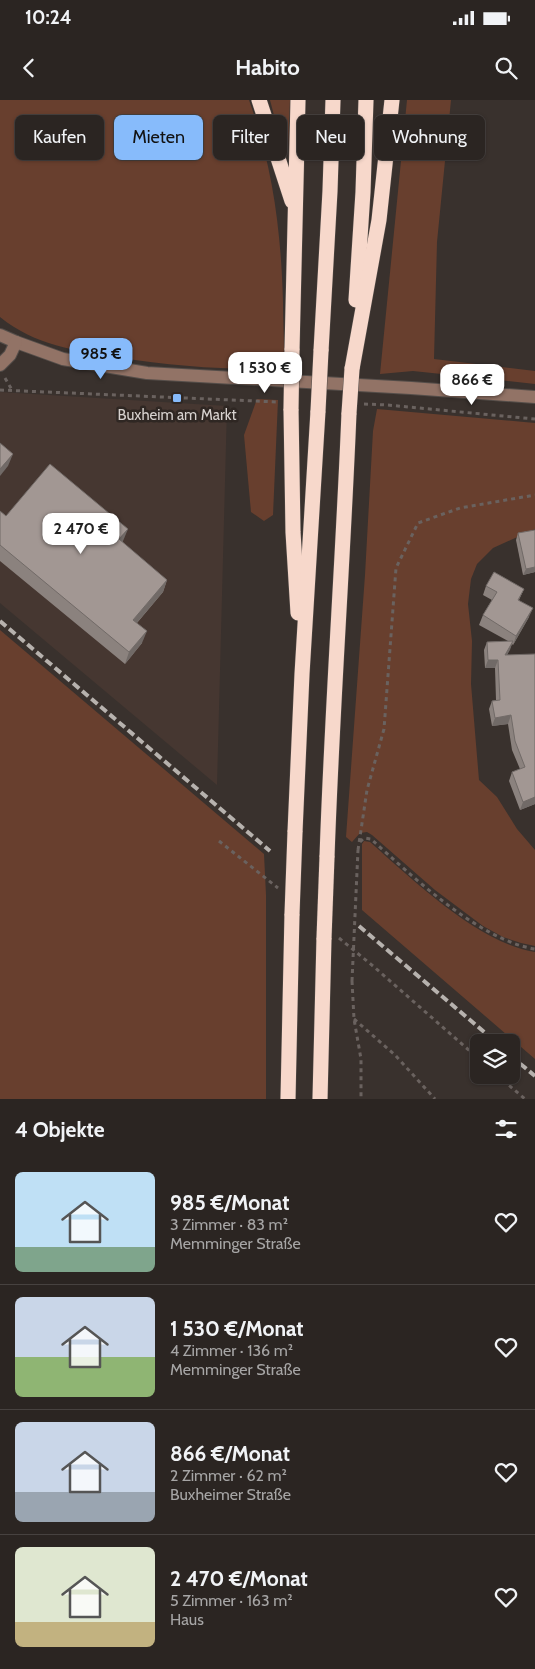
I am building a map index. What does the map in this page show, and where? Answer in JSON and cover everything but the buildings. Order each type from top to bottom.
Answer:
[{"type":"highway","points":[[259,100],[295,211]]},
{"type":"highway","points":[[298,100],[292,350],[285,406],[302,674]]},
{"type":"highway","points":[[288,1099],[294,832],[330,191],[333,100]]},
{"type":"highway","points":[[320,1099],[331,737],[353,409],[352,368],[363,192],[366,100]]},
{"type":"highway","points":[[352,368],[379,220],[392,100]]},
{"type":"street","points":[[0,335],[63,359],[147,373],[535,397]]},
{"type":"street","points":[[0,365],[10,355],[16,342]]},
{"type":"path","points":[[0,390],[285,406]]},
{"type":"path","points":[[353,409],[387,405],[535,419]]},
{"type":"path","points":[[361,1099],[361,1059],[354,1019],[352,981],[358,850],[367,790],[384,729],[396,568],[418,524],[460,508],[535,495]]},
{"type":"path","points":[[358,850],[362,839],[368,837],[429,889],[478,926],[504,940],[524,947],[535,948]]},
{"type":"path","points":[[373,966],[470,1051]]},
{"type":"path","points":[[354,1019],[395,1055],[435,1099]]},
{"type":"path","points":[[507,1084],[522,1098]]},
{"type":"shaded area","points":[[0,100],[249,100],[254,115],[213,115],[213,160],[266,160],[278,224],[283,302],[283,370],[179,365],[86,352],[42,341],[27,335],[0,317]]},
{"type":"shaded area","points":[[270,100],[290,100],[288,146],[287,115],[274,115]]},
{"type":"shaded area","points":[[407,100],[451,100],[450,115],[406,115]]},
{"type":"shaded area","points":[[401,160],[445,160],[437,242],[434,359],[535,371],[535,384],[413,371],[380,374]]},
{"type":"shaded area","points":[[0,392],[227,406],[217,785],[0,603]]},
{"type":"shaded area","points":[[257,399],[278,400],[273,515],[264,521],[251,512],[244,435]]},
{"type":"shaded area","points":[[377,409],[535,423],[535,529],[493,548],[477,564],[471,579],[468,604],[472,641],[471,684],[479,780],[497,797],[517,829],[535,850],[535,946],[503,937],[483,926],[435,890],[367,832],[360,833],[352,842],[346,837],[365,575],[373,431]]},
{"type":"shaded area","points":[[0,630],[264,854],[266,895],[266,1099],[0,1099]]},
{"type":"shaded area","points":[[364,841],[370,842],[426,891],[469,923],[513,946],[535,952],[535,1059],[520,1046],[520,1034],[506,1034],[362,910],[362,844]]},
{"type":"railway","points":[[0,621],[270,851]]},
{"type":"railway","points":[[359,926],[487,1034]]},
{"type":"railway","points":[[520,1064],[535,1076]]},
{"type":"place","name":"Buxheim am Markt","points":[[177,398]]}]
